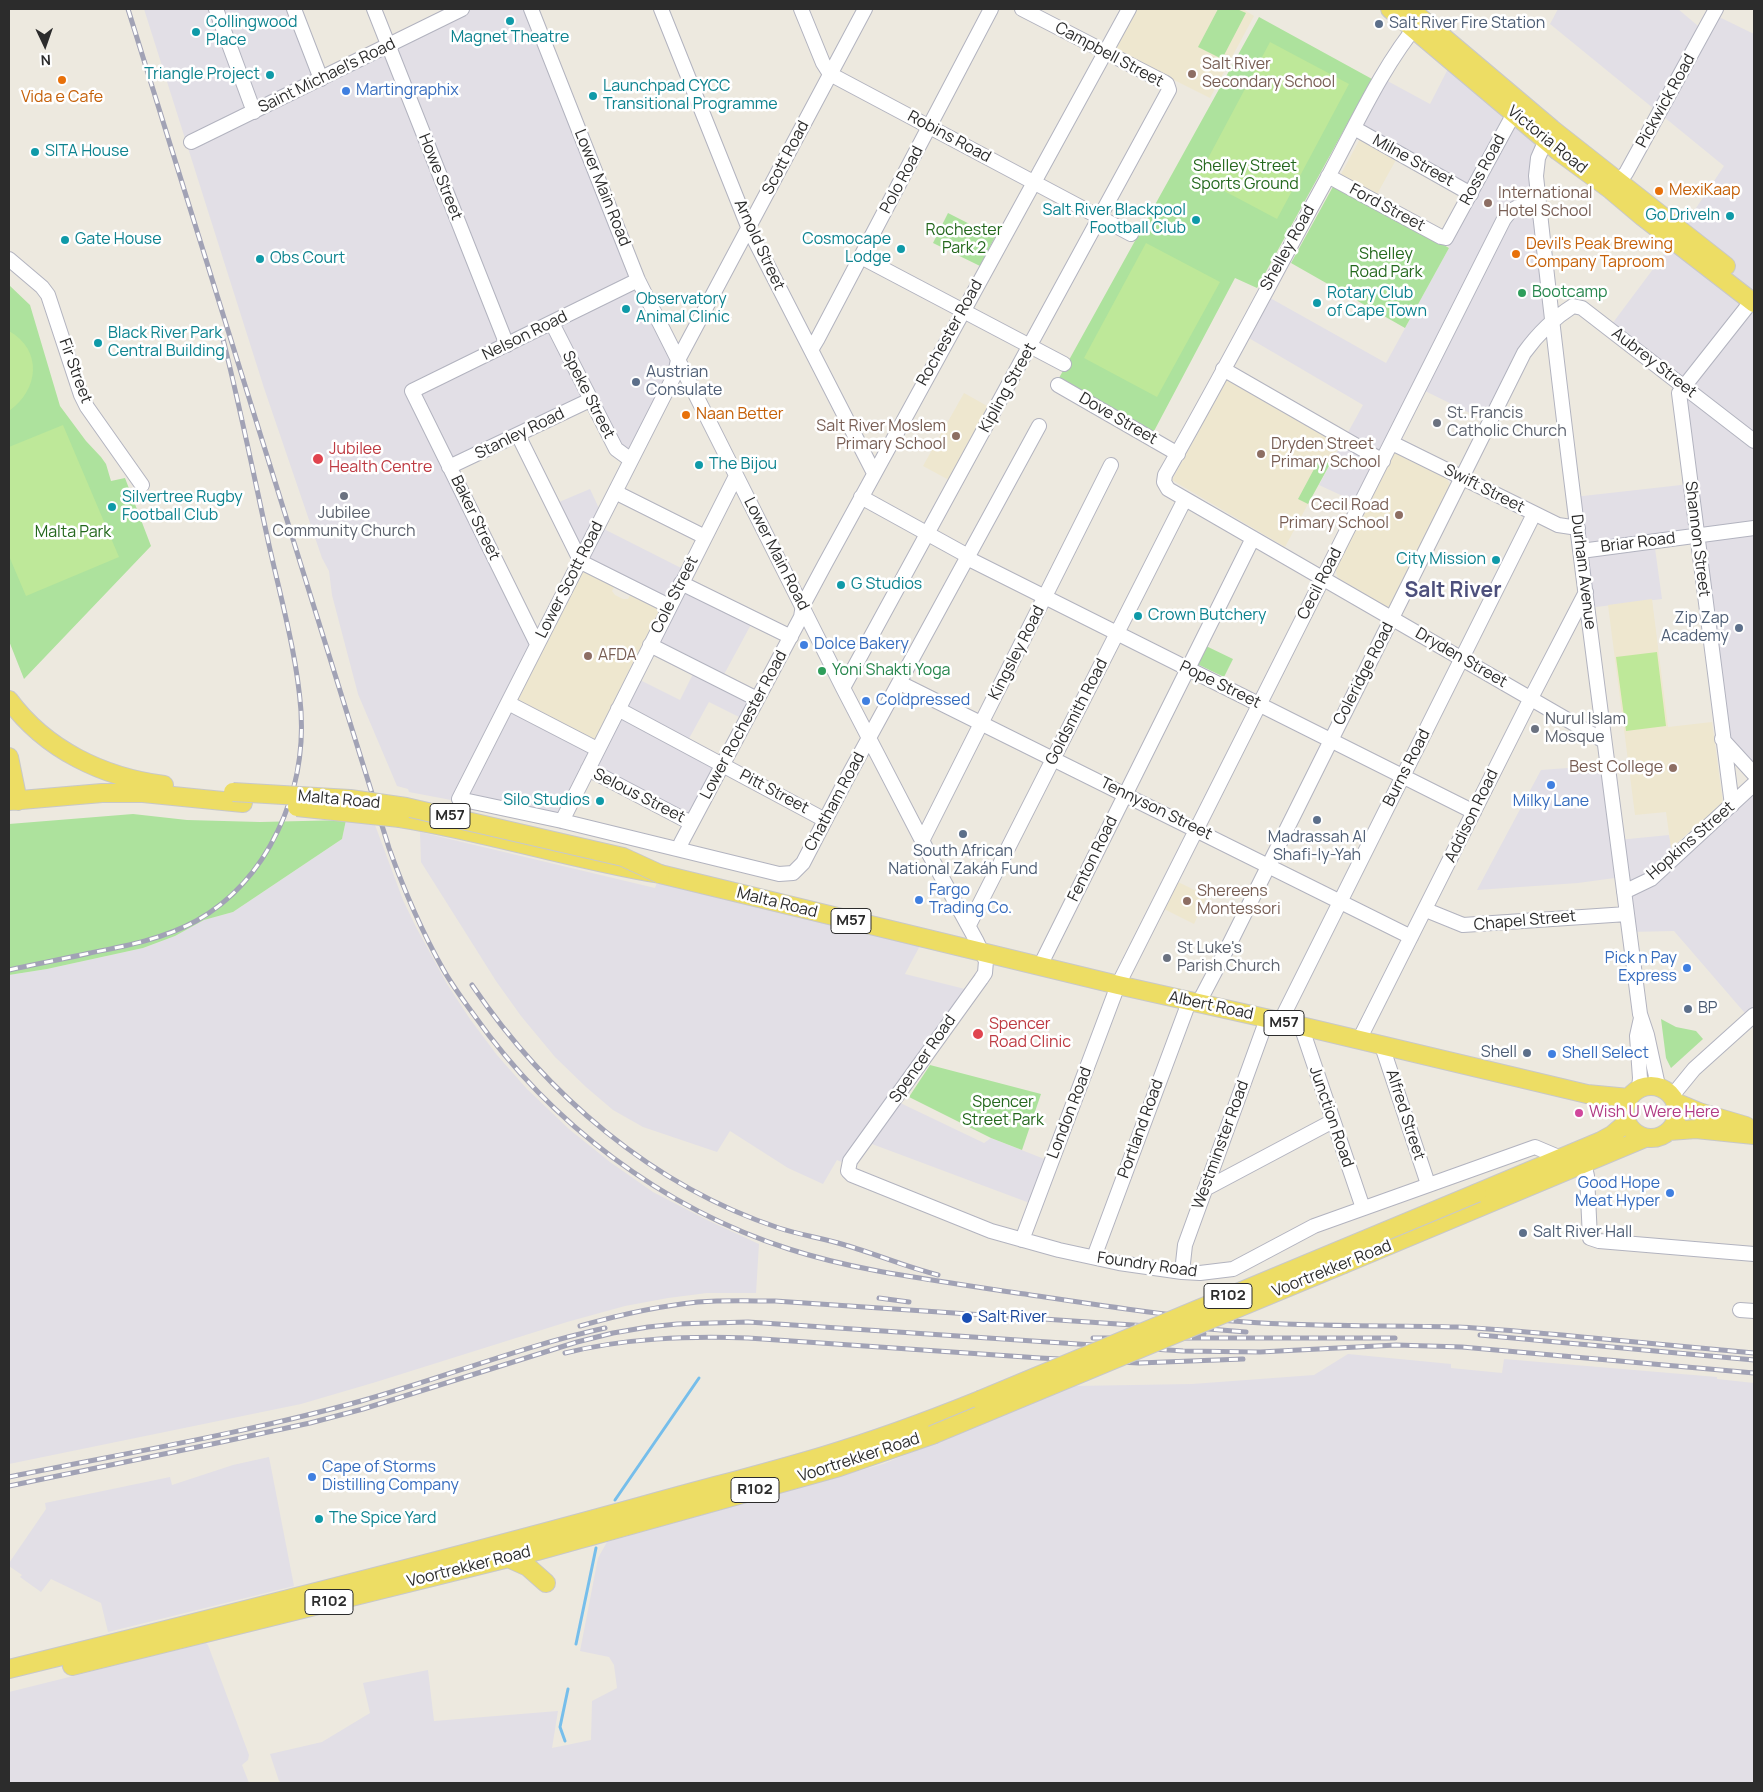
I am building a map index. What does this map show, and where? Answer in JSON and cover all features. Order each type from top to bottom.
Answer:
[{"type":"main road","name":"Victoria Road","points":[[1390,9],[1415,19],[1548,134],[1614,185],[1643,217],[1754,297]]},
{"type":"main road","points":[[9,700],[24,720],[45,738],[89,765],[134,780],[202,790]]},
{"type":"main road","points":[[9,757],[13,796]]},
{"type":"main road","name":"Malta Road","points":[[13,796],[91,786],[202,790],[238,797],[438,824],[622,868],[660,874],[982,952]]},
{"type":"main road","name":"Malta Road","points":[[13,796],[143,793],[238,797]]},
{"type":"main road","name":"Albert Road","points":[[982,952],[1194,1003],[1301,1026],[1587,1094],[1630,1106]]},
{"type":"main road","points":[[1645,1138],[1631,1130],[1630,1106],[1649,1086],[1668,1094],[1699,1112],[1754,1128]]},
{"type":"main road","points":[[1668,1094],[1677,1110],[1676,1118],[1669,1131]]},
{"type":"main road","name":"Voortrekker Road","points":[[423,1572],[508,1558],[839,1467],[1612,1136],[1630,1106]]},
{"type":"main road","name":"R102","points":[[1645,1138],[1656,1138],[1669,1131],[1696,1129],[1754,1135]]},
{"type":"main road","name":"Voortrekker Road","points":[[9,1681],[38,1668],[423,1572],[934,1426],[1471,1212],[1645,1138]]},
{"type":"main road","points":[[508,1558],[528,1567],[546,1583]]},
{"type":"main road","name":"Voortrekker Road","points":[[9,1669],[38,1668]]},
{"type":"street","points":[[216,9],[254,112]]},
{"type":"street","points":[[294,9],[321,79]]},
{"type":"street","name":"Howe Street","points":[[374,9],[507,344]]},
{"type":"street","name":"Arnold Street","points":[[662,9],[749,229],[874,473]]},
{"type":"street","points":[[801,9],[823,63],[830,74]]},
{"type":"street","name":"Scott Road","points":[[678,360],[865,9]]},
{"type":"street","name":"Polo Road","points":[[811,350],[992,9]]},
{"type":"street","name":"Campbell Street","points":[[1022,9],[1164,82],[1169,87]]},
{"type":"street","name":"Rochester Road","points":[[803,606],[1129,9]]},
{"type":"street","name":"Pickwick Road","points":[[1614,185],[1626,173],[1716,9]]},
{"type":"street","name":"Lower Main Road","points":[[534,10],[638,280],[869,739],[982,952]]},
{"type":"street","name":"Saint Michael's Road","points":[[191,142],[321,79],[454,11]]},
{"type":"street","name":"Shelley Road","points":[[1164,482],[1165,475],[1415,19]]},
{"type":"street","name":"Robins Road","points":[[830,74],[1131,234]]},
{"type":"street","name":"Kipling Street","points":[[843,688],[1168,94],[1169,87]]},
{"type":"street","name":"Ross Road","points":[[1446,238],[1517,108]]},
{"type":"street","name":"Milne Street","points":[[1354,128],[1471,194]]},
{"type":"street","name":"Durham Avenue","points":[[1548,134],[1536,166],[1539,204],[1552,324],[1604,741],[1641,1017],[1657,1081],[1668,1094]]},
{"type":"street","name":"Ford Street","points":[[1328,176],[1446,238]]},
{"type":"street","name":"Cecil Road","points":[[1118,985],[1504,219],[1511,210],[1517,207],[1539,204]]},
{"type":"street","points":[[861,257],[1064,364]]},
{"type":"street","name":"Fir Street","points":[[9,259],[42,287],[48,295],[81,395],[87,407],[142,485]]},
{"type":"street","name":"Nelson Road","points":[[412,391],[638,280]]},
{"type":"street","points":[[1684,387],[1754,297]]},
{"type":"street","name":"Aubrey Street","points":[[1552,324],[1573,306],[1582,308],[1754,441]]},
{"type":"street","name":"Speke Street","points":[[552,323],[616,449],[631,460]]},
{"type":"street","name":"Coleridge Road","points":[[1194,1003],[1268,865],[1524,353],[1534,339],[1552,324]]},
{"type":"street","name":"Lower Scott Road","points":[[459,799],[675,374],[678,360]]},
{"type":"street","points":[[1223,369],[1383,461]]},
{"type":"street","name":"Dove Street","points":[[1058,385],[1178,454]]},
{"type":"street","name":"Shannon Street","points":[[1684,387],[1679,394],[1732,805]]},
{"type":"street","name":"Baker Street","points":[[412,391],[538,644]]},
{"type":"street","name":"Stanley Road","points":[[449,467],[590,400]]},
{"type":"street","name":"Chatham Road","points":[[459,799],[562,821],[787,875],[793,874],[799,868],[1039,426]]},
{"type":"street","points":[[518,435],[581,562],[669,606]]},
{"type":"street","name":"Swift Street","points":[[1392,443],[1558,525],[1578,528]]},
{"type":"street","name":"Kingsley Road","points":[[922,841],[1111,465]]},
{"type":"street","name":"Cole Street","points":[[562,821],[736,476]]},
{"type":"street","name":"Dryden Street","points":[[1164,482],[1168,489],[1604,741]]},
{"type":"street","points":[[615,492],[705,537]]},
{"type":"street","name":"Pope Street","points":[[861,497],[1045,598],[1474,812]]},
{"type":"street","name":"Goldsmith Road","points":[[969,925],[1185,499]]},
{"type":"street","name":"Burns Road","points":[[1273,1020],[1340,902],[1534,514]]},
{"type":"street","name":"Briar Road","points":[[1581,551],[1754,528]]},
{"type":"street","name":"Fenton Road","points":[[1040,966],[1253,538]]},
{"type":"street","points":[[681,584],[790,636]]},
{"type":"street","name":"Addison Road","points":[[1359,1040],[1586,592]]},
{"type":"street","name":"Lower Rochester Road","points":[[681,843],[801,618],[803,606]]},
{"type":"street","points":[[650,645],[757,699]]},
{"type":"street","name":"Tennyson Street","points":[[900,683],[1411,937]]},
{"type":"street","points":[[508,703],[598,749]]},
{"type":"street","name":"Pitt Street","points":[[618,709],[825,820]]},
{"type":"street","points":[[1722,739],[1754,774]]},
{"type":"street","name":"Selous Street","points":[[588,769],[691,822]]},
{"type":"street","name":"Hopkins Street","points":[[1624,892],[1651,879],[1754,784]]},
{"type":"street","name":"Chapel Street","points":[[1426,910],[1463,926],[1627,914]]},
{"type":"street","name":"Spencer Road","points":[[848,1164],[981,979],[986,966],[982,952]]},
{"type":"street","name":"London Road","points":[[1022,1240],[1118,985]]},
{"type":"street","name":"Portland Road","points":[[1094,1257],[1174,1040],[1194,1003]]},
{"type":"street","points":[[1668,1094],[1683,1074],[1694,1069],[1754,1015]]},
{"type":"street","name":"Durham Avenue","points":[[1630,1106],[1640,1078],[1637,1036],[1641,1017]]},
{"type":"street","name":"Westminster Road","points":[[1182,1272],[1184,1245],[1273,1020]]},
{"type":"street","name":"Junction Road","points":[[1301,1026],[1363,1208]]},
{"type":"street","name":"Alfred Street","points":[[1382,1046],[1428,1184]]},
{"type":"street","points":[[1205,1189],[1333,1121]]},
{"type":"street","name":"Foundry Road","points":[[848,1164],[848,1171],[852,1175],[991,1231],[1094,1257],[1182,1272],[1200,1273],[1233,1269],[1314,1226],[1535,1147],[1560,1158]]},
{"type":"street","points":[[1584,1163],[1587,1176],[1590,1238],[1599,1241],[1754,1254]]},
{"type":"shaded area","points":[[144,9],[294,9],[322,79],[462,9],[531,9],[678,360],[631,460],[590,400],[450,467],[537,644],[508,703],[597,749],[634,677],[680,700],[696,668],[650,645],[669,606],[581,562],[552,505],[590,489],[603,517],[598,526],[687,571],[681,583],[754,619],[721,680],[757,699],[745,720],[709,702],[686,744],[722,765],[691,823],[588,769],[562,821],[453,798],[451,800],[409,792],[408,789],[397,786],[358,694],[332,595],[329,571],[322,558],[264,388]]},
{"type":"shaded area","name":"Salt River Secondary School","points":[[1135,9],[1243,9],[1254,16],[1210,98],[1114,50]]},
{"type":"shaded area","points":[[1558,9],[1678,9],[1704,31],[1713,14],[1754,34],[1754,774],[1722,739],[1697,536],[1654,541],[1662,599],[1588,608],[1574,497],[1690,484],[1680,391],[1609,328],[1674,241],[1724,166],[1550,24]]},
{"type":"shaded area","points":[[1452,61],[1545,140],[1538,158],[1552,324],[1534,339],[1490,423],[1419,388],[1360,504],[1319,485],[1363,405],[1242,334],[1263,294],[1386,363],[1449,248],[1446,238],[1471,194],[1354,128],[1382,78],[1430,104]]},
{"type":"shaded area","points":[[1361,137],[1397,158],[1376,196],[1340,176]]},
{"type":"shaded area","name":"Dryden Street Primary School","points":[[1227,379],[1340,444],[1285,547],[1172,480]]},
{"type":"shaded area","name":"Salt River Moslem Primary School","points":[[964,393],[989,407],[949,480],[923,466]]},
{"type":"shaded area","name":"Cecil Road Primary School","points":[[1397,452],[1447,479],[1451,486],[1390,609],[1338,578],[1335,568],[1392,455]]},
{"type":"shaded area","name":"AFDA","points":[[584,568],[615,585],[612,591],[615,595],[628,599],[632,592],[661,607],[595,740],[516,700],[547,641],[550,640],[548,639]]},
{"type":"shaded area","points":[[1652,599],[1668,727],[1712,722],[1723,803],[1671,848],[1666,812],[1635,815],[1608,605]]},
{"type":"shaded area","points":[[1607,765],[1618,840],[1669,835],[1674,859],[1754,784],[1754,1015],[1750,1019],[1674,931],[1629,932],[1622,877],[1578,883],[1477,890],[1541,770]]},
{"type":"shaded area","points":[[346,820],[375,825],[403,900],[416,927],[447,984],[497,1055],[527,1089],[569,1129],[610,1162],[653,1192],[759,1244],[756,1293],[707,1293],[625,1306],[301,1404],[9,1464],[9,975],[47,969],[143,948],[175,936],[204,920],[233,912],[342,839]]},
{"type":"shaded area","points":[[420,832],[655,888],[660,874],[924,938],[905,974],[973,991],[894,1100],[984,1143],[991,1138],[1052,1162],[1035,1205],[864,1141],[848,1165],[837,1160],[823,1184],[788,1168],[730,1131],[717,1152],[643,1127],[613,1110],[555,1057],[521,1016],[496,981],[421,862]]},
{"type":"shaded area","name":"Shereens Montessori","points":[[1178,882],[1207,896],[1194,924],[1164,909]]},
{"type":"shaded area","points":[[1348,1354],[1451,1364],[1451,1368],[1502,1373],[1504,1359],[1717,1377],[1717,1379],[1754,1383],[1754,1783],[282,1783],[279,1781],[270,1754],[322,1742],[370,1713],[363,1683],[428,1670],[434,1721],[558,1711],[552,1748],[591,1740],[592,1701],[617,1688],[614,1665],[609,1657],[580,1651],[598,1558],[607,1542],[883,1464],[1074,1386],[1192,1384],[1314,1375]]},
{"type":"shaded area","points":[[269,1457],[294,1586],[108,1632],[101,1603],[51,1579],[41,1592],[20,1577],[22,1575],[9,1566],[9,1563],[46,1509],[45,1503],[170,1477],[172,1485],[233,1465]]},
{"type":"shaded area","points":[[206,1643],[249,1755],[248,1760],[242,1765],[249,1783],[9,1783],[9,1692]]},
{"type":"green space","points":[[1218,9],[1237,9],[1246,13],[1222,59],[1198,47]]},
{"type":"green space","name":"Shelley Street Sports Ground","points":[[1259,17],[1372,79],[1257,288],[1235,278],[1153,433],[1059,378]]},
{"type":"green space","points":[[1270,42],[1349,84],[1277,219],[1198,177]]},
{"type":"green space","name":"Shelley Road Park","points":[[1335,183],[1449,248],[1405,328],[1291,263]]},
{"type":"green space","name":"Rochester Park 2","points":[[948,213],[995,237],[980,266],[933,243]]},
{"type":"green space","points":[[1146,243],[1220,282],[1157,397],[1084,358]]},
{"type":"green space","name":"Malta Park","points":[[9,285],[30,305],[60,406],[106,464],[111,481],[125,478],[151,546],[24,679],[9,641]]},
{"type":"green space","points":[[9,331],[20,339],[28,349],[32,359],[33,370],[26,392],[9,411]]},
{"type":"green space","points":[[63,425],[119,557],[26,596],[9,556],[9,447]]},
{"type":"green space","points":[[1320,458],[1330,464],[1308,504],[1298,499]]},
{"type":"green space","points":[[1206,646],[1233,659],[1224,677],[1197,664]]},
{"type":"green space","points":[[1657,652],[1666,726],[1626,731],[1616,657]]},
{"type":"green space","points":[[133,814],[187,820],[260,822],[346,820],[342,839],[233,912],[204,920],[175,936],[143,948],[47,969],[9,975],[9,824]]},
{"type":"green space","points":[[1661,1019],[1676,1027],[1696,1031],[1703,1039],[1671,1068],[1666,1058]]},
{"type":"green space","name":"Spencer Street Park","points":[[930,1065],[1041,1094],[1022,1150],[991,1138],[909,1097]]},
{"type":"waterway","points":[[615,1500],[699,1378]]},
{"type":"waterway","points":[[576,1644],[596,1548]]},
{"type":"waterway","points":[[565,1741],[560,1727],[568,1689]]},
{"type":"railway","points":[[128,9],[389,848],[413,910],[446,975],[474,1015],[504,1055],[538,1092],[574,1126],[613,1158],[654,1186],[697,1210],[742,1232],[789,1249],[866,1269],[1090,1304],[1246,1322],[1299,1325],[1473,1328],[1754,1353]]},
{"type":"railway","points":[[9,970],[144,941],[171,933],[196,921],[222,904],[244,882],[263,858],[278,831],[289,802],[297,772],[301,742],[299,690],[288,627],[223,339]]},
{"type":"railway","points":[[472,985],[501,1025],[533,1063],[568,1099],[606,1132],[688,1188],[732,1210],[779,1228],[837,1243],[938,1275]]},
{"type":"railway","points":[[879,1298],[909,1302]]},
{"type":"railway","points":[[580,1326],[639,1311],[698,1302],[775,1301],[1148,1326],[1204,1334]]},
{"type":"railway","points":[[9,1486],[310,1423],[363,1409],[577,1342],[613,1333],[677,1324],[748,1322],[1183,1351],[1260,1352],[1396,1345],[1462,1347],[1754,1373]]},
{"type":"railway","points":[[9,1477],[274,1423],[361,1401],[543,1344],[605,1328]]},
{"type":"railway","points":[[1196,1328],[1246,1332]]},
{"type":"railway","points":[[1480,1335],[1754,1360]]},
{"type":"railway","points":[[565,1353],[634,1341],[725,1337],[1139,1363],[1243,1359]]},
{"type":"railway","points":[[1093,1338],[1395,1338]]},
{"type":"place","name":"Magnet Theatre","points":[[510,21]]},
{"type":"place","name":"Salt River Fire Station","points":[[1379,24]]},
{"type":"place","name":"Collingwood Place","points":[[196,32]]},
{"type":"place","name":"Salt River Secondary School","points":[[1192,74]]},
{"type":"place","name":"Triangle Project","points":[[270,75]]},
{"type":"place","name":"Vida e Cafe","points":[[62,80]]},
{"type":"place","name":"Martingraphix","points":[[346,91]]},
{"type":"place","name":"Launchpad CYCC Transitional Programme","points":[[593,96]]},
{"type":"place","name":"SITA House","points":[[35,152]]},
{"type":"place","name":"MexiKaap","points":[[1659,191]]},
{"type":"place","name":"International Hotel School","points":[[1488,203]]},
{"type":"place","name":"Go DriveIn","points":[[1730,216]]},
{"type":"place","name":"Salt River Blackpool Football Club","points":[[1196,220]]},
{"type":"place","name":"Gate House","points":[[65,240]]},
{"type":"place","name":"Cosmocape Lodge","points":[[901,249]]},
{"type":"place","name":"Devil's Peak Brewing Company Taproom","points":[[1516,254]]},
{"type":"place","name":"Obs Court","points":[[260,259]]},
{"type":"place","name":"Bootcamp","points":[[1522,293]]},
{"type":"place","name":"Rotary Club of Cape Town","points":[[1317,303]]},
{"type":"place","name":"Observatory Animal Clinic","points":[[626,309]]},
{"type":"place","name":"Black River Park Central Building","points":[[98,343]]},
{"type":"place","name":"Austrian Consulate","points":[[636,382]]},
{"type":"place","name":"Naan Better","points":[[686,415]]},
{"type":"place","name":"St. Francis Catholic Church","points":[[1437,423]]},
{"type":"place","name":"Salt River Moslem Primary School","points":[[956,436]]},
{"type":"place","name":"Dryden Street Primary School","points":[[1261,454]]},
{"type":"place","name":"Jubilee Health Centre","points":[[318,459]]},
{"type":"place","name":"The Bijou","points":[[699,465]]},
{"type":"place","name":"Jubilee Community Church","points":[[344,496]]},
{"type":"place","name":"Silvertree Rugby Football Club","points":[[112,507]]},
{"type":"place","name":"Cecil Road Primary School","points":[[1399,515]]},
{"type":"place","name":"City Mission","points":[[1496,560]]},
{"type":"place","name":"G Studios","points":[[841,585]]},
{"type":"place","name":"Crown Butchery","points":[[1138,616]]},
{"type":"place","name":"Zip Zap Academy","points":[[1739,628]]},
{"type":"place","name":"Dolce Bakery","points":[[804,645]]},
{"type":"place","name":"AFDA","points":[[588,656]]},
{"type":"place","name":"Yoni Shakti Yoga","points":[[822,671]]},
{"type":"place","name":"Coldpressed","points":[[866,701]]},
{"type":"place","name":"Nurul Islam Mosque","points":[[1535,729]]},
{"type":"place","name":"Best College","points":[[1673,768]]},
{"type":"place","name":"Milky Lane","points":[[1551,785]]},
{"type":"place","name":"Silo Studios","points":[[600,801]]},
{"type":"place","name":"Madrassah Al Shafi-Iy-Yah","points":[[1317,820]]},
{"type":"place","name":"South African National Zakáh Fund","points":[[963,834]]},
{"type":"place","name":"Fargo Trading Co.","points":[[919,900]]},
{"type":"place","name":"Shereens Montessori","points":[[1187,901]]},
{"type":"place","name":"St Luke's Parish Church","points":[[1167,958]]},
{"type":"place","name":"Pick n Pay Express","points":[[1687,968]]},
{"type":"place","name":"BP","points":[[1688,1009]]},
{"type":"place","name":"Spencer Road Clinic","points":[[978,1034]]},
{"type":"place","name":"Shell","points":[[1527,1053]]},
{"type":"place","name":"Shell Select","points":[[1552,1054]]},
{"type":"place","name":"Wish U Were Here","points":[[1579,1113]]},
{"type":"place","name":"Good Hope Meat Hyper","points":[[1670,1193]]},
{"type":"place","name":"Salt River Hall","points":[[1523,1233]]},
{"type":"place","name":"Salt River","points":[[967,1318]]},
{"type":"place","name":"Cape of Storms Distilling Company","points":[[312,1477]]},
{"type":"place","name":"The Spice Yard","points":[[319,1519]]},
{"type":"district","name":"Salt River","points":[[1453,591]]}]
